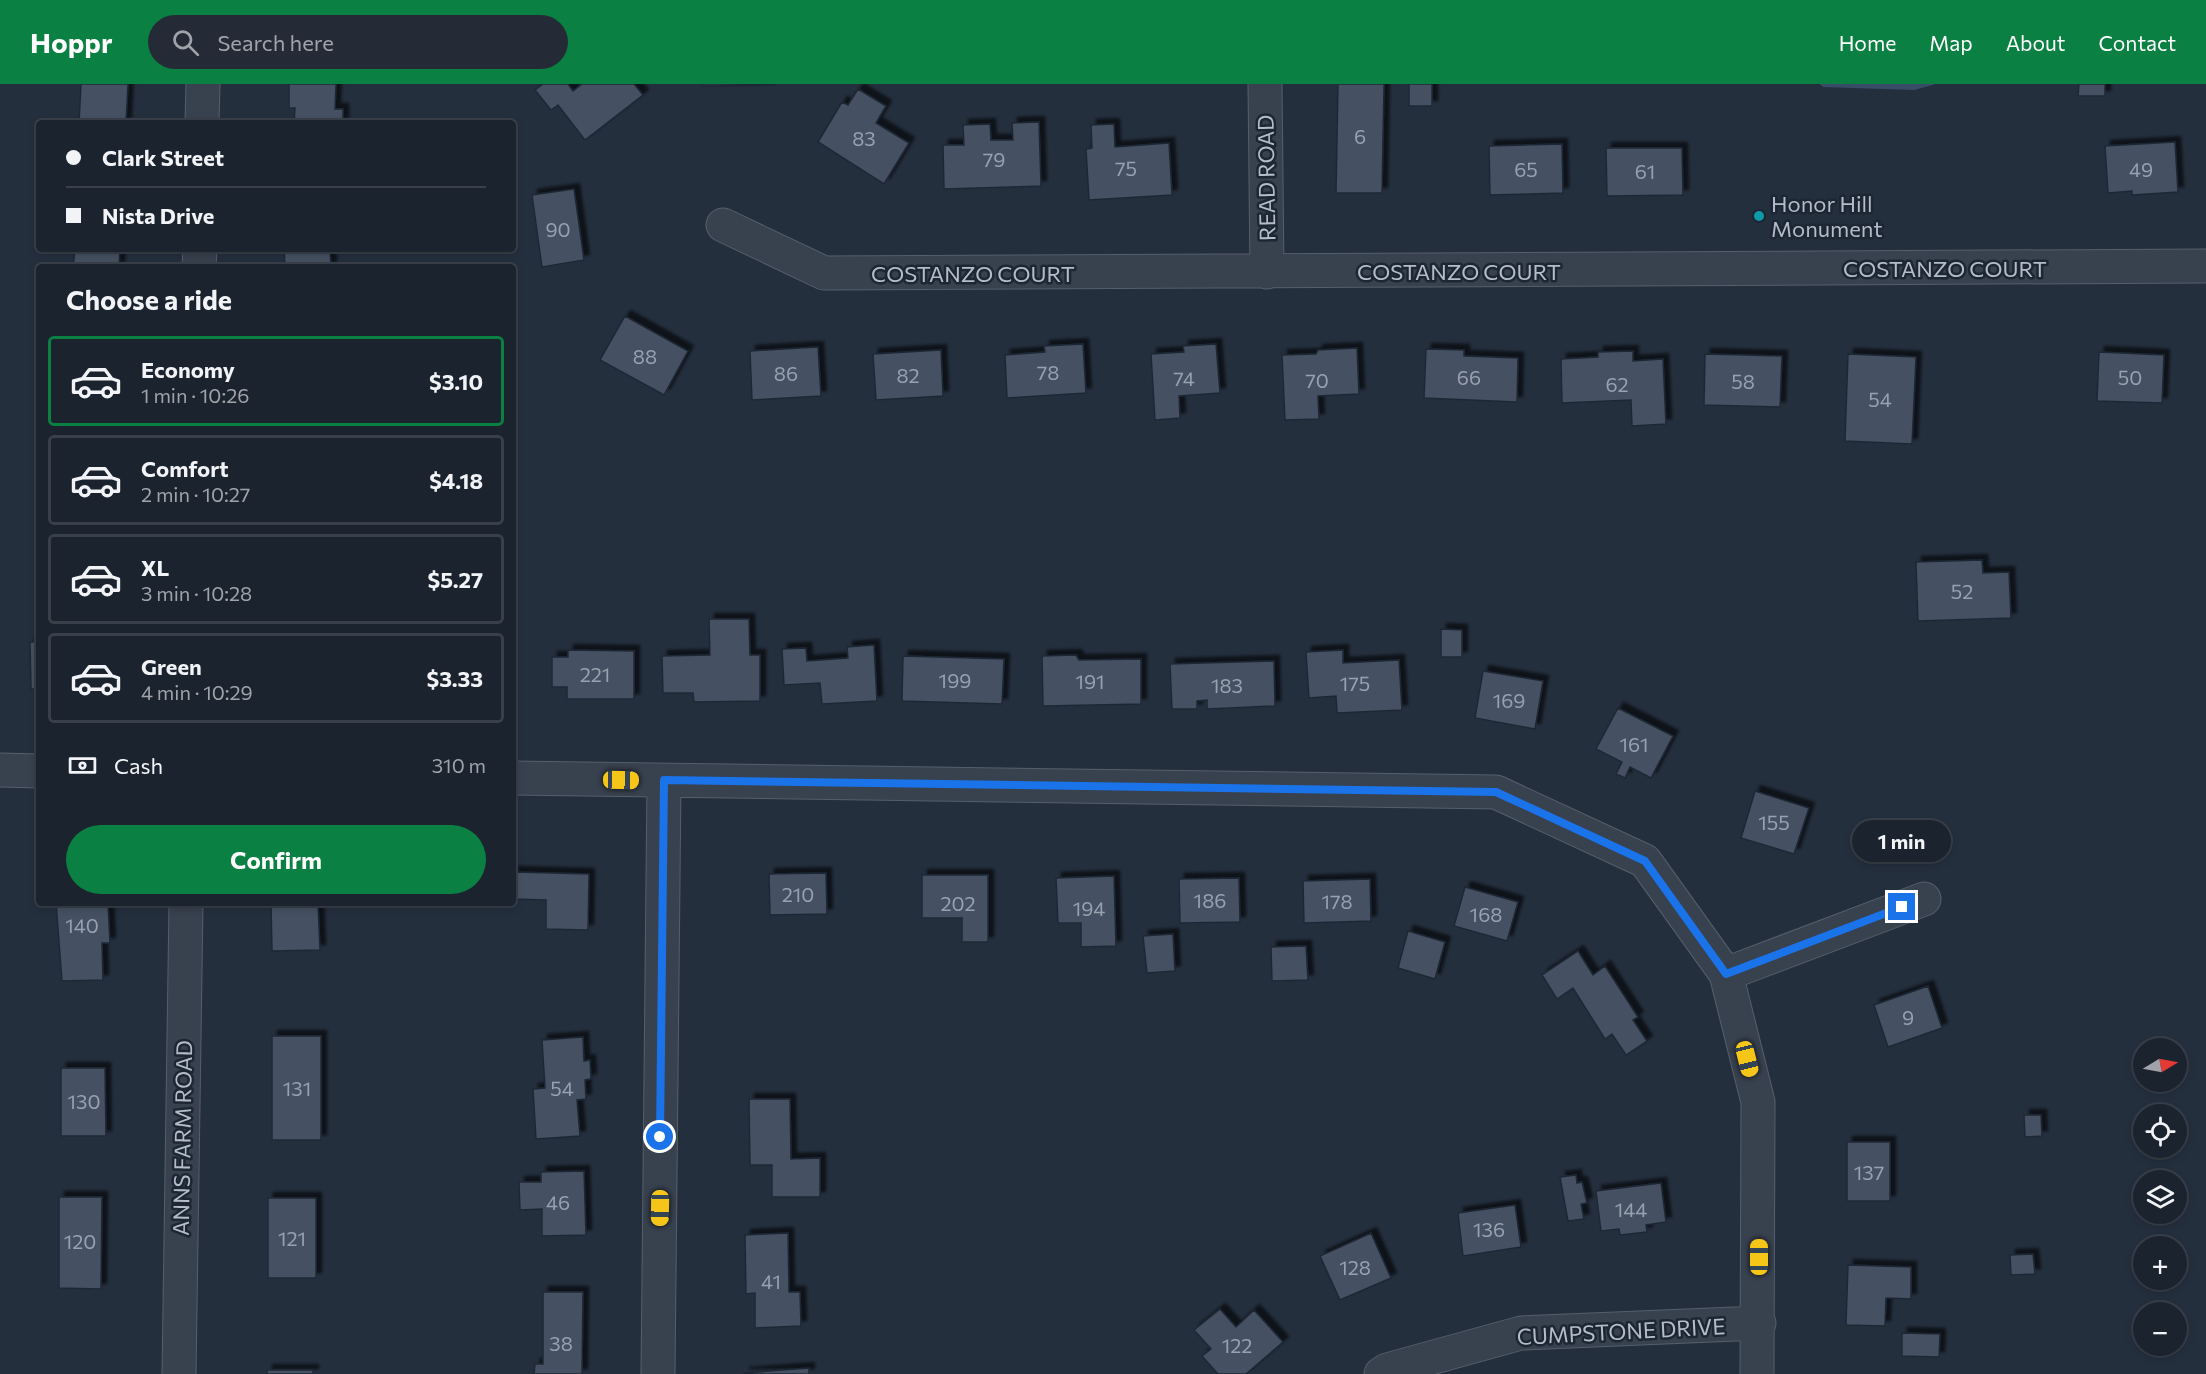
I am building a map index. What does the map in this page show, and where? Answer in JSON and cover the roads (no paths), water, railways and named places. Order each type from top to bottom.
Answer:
[{"type":"street","points":[[202,120],[203,84]]},
{"type":"street","name":"READ ROAD","points":[[1265,84],[1267,272]]},
{"type":"street","name":"COSTANZO COURT","points":[[723,225],[824,273],[2206,266]]},
{"type":"street","points":[[0,770],[36,771]]},
{"type":"street","points":[[516,778],[1496,792],[1645,861],[1726,974],[1758,1102],[1758,1374]]},
{"type":"street","points":[[658,1374],[664,780]]},
{"type":"street","points":[[1726,974],[1924,899]]},
{"type":"street","name":"ANNS FARM ROAD","points":[[179,1374],[186,906]]},
{"type":"street","name":"CUMPSTONE DRIVE","points":[[1381,1374],[1387,1370],[1521,1333],[1759,1323]]},
{"type":"water","points":[[1820,84],[1936,84],[1914,90],[1823,87]]},
{"type":"place","name":"Honor Hill Monument","points":[[1759,216]]}]
